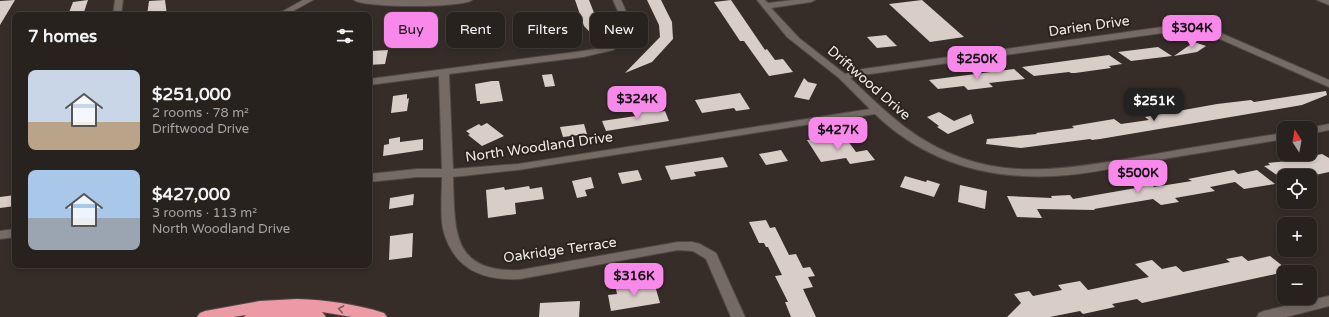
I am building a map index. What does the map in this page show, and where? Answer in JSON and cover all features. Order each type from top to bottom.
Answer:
[{"type":"highway","points":[[205,317],[256,307],[299,304],[337,308],[379,317]]},
{"type":"highway","points":[[252,317],[318,317]]},
{"type":"street","points":[[117,12],[119,0]]},
{"type":"street","points":[[286,12],[309,0]]},
{"type":"street","points":[[358,0],[400,3],[432,3],[468,0]]},
{"type":"street","points":[[372,82],[597,52],[617,46],[624,41],[628,35],[628,27],[617,0]]},
{"type":"street","points":[[763,3],[810,0]]},
{"type":"street","points":[[1321,0],[1329,3]]},
{"type":"street","name":"Driftwood Drive","points":[[763,3],[790,35],[843,77],[878,111],[902,131],[930,147],[960,161],[990,169],[1008,172],[1051,172],[1078,170],[1277,137]]},
{"type":"street","name":"Darien Drive","points":[[843,77],[870,71],[1184,27],[1206,30],[1329,84]]},
{"type":"street","name":"Oakridge Terrace","points":[[444,73],[449,228],[456,249],[466,261],[487,272],[506,275],[546,270],[678,246],[693,245],[703,249],[711,256],[738,317]]},
{"type":"street","name":"North Woodland Drive","points":[[372,178],[417,173],[463,173],[518,168],[878,111]]},
{"type":"street","points":[[1317,130],[1329,127]]},
{"type":"street","points":[[0,235],[12,233]]},
{"type":"street","points":[[1264,317],[1329,301]]},
{"type":"building","points":[[15,0],[0,25],[0,1]]},
{"type":"building","points":[[88,0],[84,12],[69,12],[73,2]]},
{"type":"building","points":[[165,0],[167,12],[147,12],[149,1]]},
{"type":"building","points":[[575,0],[589,0],[594,12],[590,12],[590,32],[584,26],[582,12],[579,12]]},
{"type":"building","points":[[647,0],[661,0],[672,22],[673,39],[652,62],[625,73],[660,37],[659,25]]},
{"type":"building","points":[[731,0],[765,50],[767,49],[775,60],[783,59],[793,72],[769,76],[744,41],[740,41],[714,2]]},
{"type":"building","points":[[922,0],[964,37],[930,42],[889,4]]},
{"type":"building","points":[[886,35],[897,46],[877,48],[867,37]]},
{"type":"building","points":[[1194,42],[1206,46],[1197,52],[1174,56]]},
{"type":"building","points":[[1158,47],[1172,56],[1131,61],[1118,52]]},
{"type":"building","points":[[388,50],[385,64],[372,65],[372,51]]},
{"type":"building","points":[[1109,55],[1122,64],[1109,66],[1111,68],[1075,73],[1069,72],[1034,76],[1022,67]]},
{"type":"building","points":[[1014,69],[1025,79],[989,83],[993,87],[968,90],[964,86],[938,89],[929,80]]},
{"type":"building","points":[[552,74],[555,86],[545,87],[542,75]]},
{"type":"building","points":[[804,78],[808,82],[817,84],[809,100],[794,97]]},
{"type":"building","points":[[499,81],[503,101],[480,104],[480,101],[477,101],[475,84]]},
{"type":"building","points":[[1326,91],[1327,95],[1302,105],[1100,139],[1021,148],[986,144],[987,139],[1037,134],[1036,133],[1074,128],[1072,126],[1114,119],[1121,124],[1149,120],[1145,117],[1217,104],[1251,100],[1254,102]]},
{"type":"building","points":[[740,93],[750,109],[736,111],[734,108],[702,113],[695,100]]},
{"type":"building","points":[[407,94],[407,99],[409,98],[407,111],[391,113],[393,96]]},
{"type":"building","points":[[658,109],[659,112],[665,111],[669,121],[606,131],[602,121],[636,116],[635,112]]},
{"type":"building","points":[[939,112],[954,121],[971,114],[974,123],[948,134],[937,127],[939,126],[927,117]]},
{"type":"building","points":[[487,123],[504,136],[482,146],[468,135],[470,134],[466,131],[479,124],[481,126]]},
{"type":"building","points":[[584,124],[587,134],[563,137],[560,127]]},
{"type":"building","points":[[400,137],[400,142],[423,139],[423,150],[383,156],[384,145],[389,144],[389,139]]},
{"type":"building","points":[[845,137],[856,152],[867,150],[875,160],[850,164],[846,158],[821,162],[807,140],[822,138],[823,140]]},
{"type":"building","points":[[781,150],[788,161],[766,165],[759,154]]},
{"type":"building","points":[[1322,154],[1329,158],[1329,172],[1317,175],[1317,169],[1277,169],[1277,175],[1264,166],[1270,165],[1268,163],[1288,161],[1317,161],[1317,155]]},
{"type":"building","points":[[723,157],[728,167],[694,172],[696,176],[671,180],[665,166]]},
{"type":"building","points":[[638,170],[642,180],[622,184],[618,173]]},
{"type":"building","points":[[1234,170],[1238,174],[1257,170],[1275,184],[1244,189],[1235,182],[1210,187],[1215,191],[1175,198],[1179,202],[1161,205],[1153,199],[1094,209],[1095,210],[1037,209],[1042,218],[1017,217],[1007,196],[1052,198],[1051,196],[1070,195],[1073,199],[1151,184],[1154,187],[1192,181],[1188,179]]},
{"type":"building","points":[[905,176],[940,184],[934,197],[900,187]]},
{"type":"building","points":[[591,177],[594,188],[585,190],[587,196],[577,198],[572,181]]},
{"type":"building","points":[[960,185],[987,191],[985,209],[958,202]]},
{"type":"building","points":[[529,186],[530,189],[542,187],[544,199],[515,203],[516,214],[488,218],[486,190],[504,187],[505,190]]},
{"type":"building","points":[[414,194],[413,205],[389,209],[390,198]]},
{"type":"building","points":[[12,195],[12,206],[0,208],[0,197]]},
{"type":"building","points":[[766,220],[770,228],[775,227],[789,255],[796,254],[803,268],[810,267],[815,276],[808,277],[813,287],[803,289],[816,317],[791,317],[785,302],[788,302],[775,276],[782,275],[768,247],[766,247],[764,243],[759,243],[749,222]]},
{"type":"building","points":[[413,233],[412,257],[389,260],[390,236]]},
{"type":"building","points":[[1242,256],[1248,261],[1270,256],[1281,265],[1277,265],[1277,274],[1142,303],[1137,299],[1112,304],[1115,307],[1083,314],[1080,311],[1050,317],[1007,317],[1021,303],[1014,294],[1029,291],[1033,296],[1062,290],[1058,285],[1080,281],[1088,290],[1149,277],[1135,264],[1152,260],[1162,269],[1176,266],[1183,272],[1230,262],[1226,259]]},
{"type":"building","points":[[654,282],[660,303],[611,311],[608,295],[617,294],[616,289]]},
{"type":"building","points":[[580,301],[579,317],[539,317],[540,303]]}]
